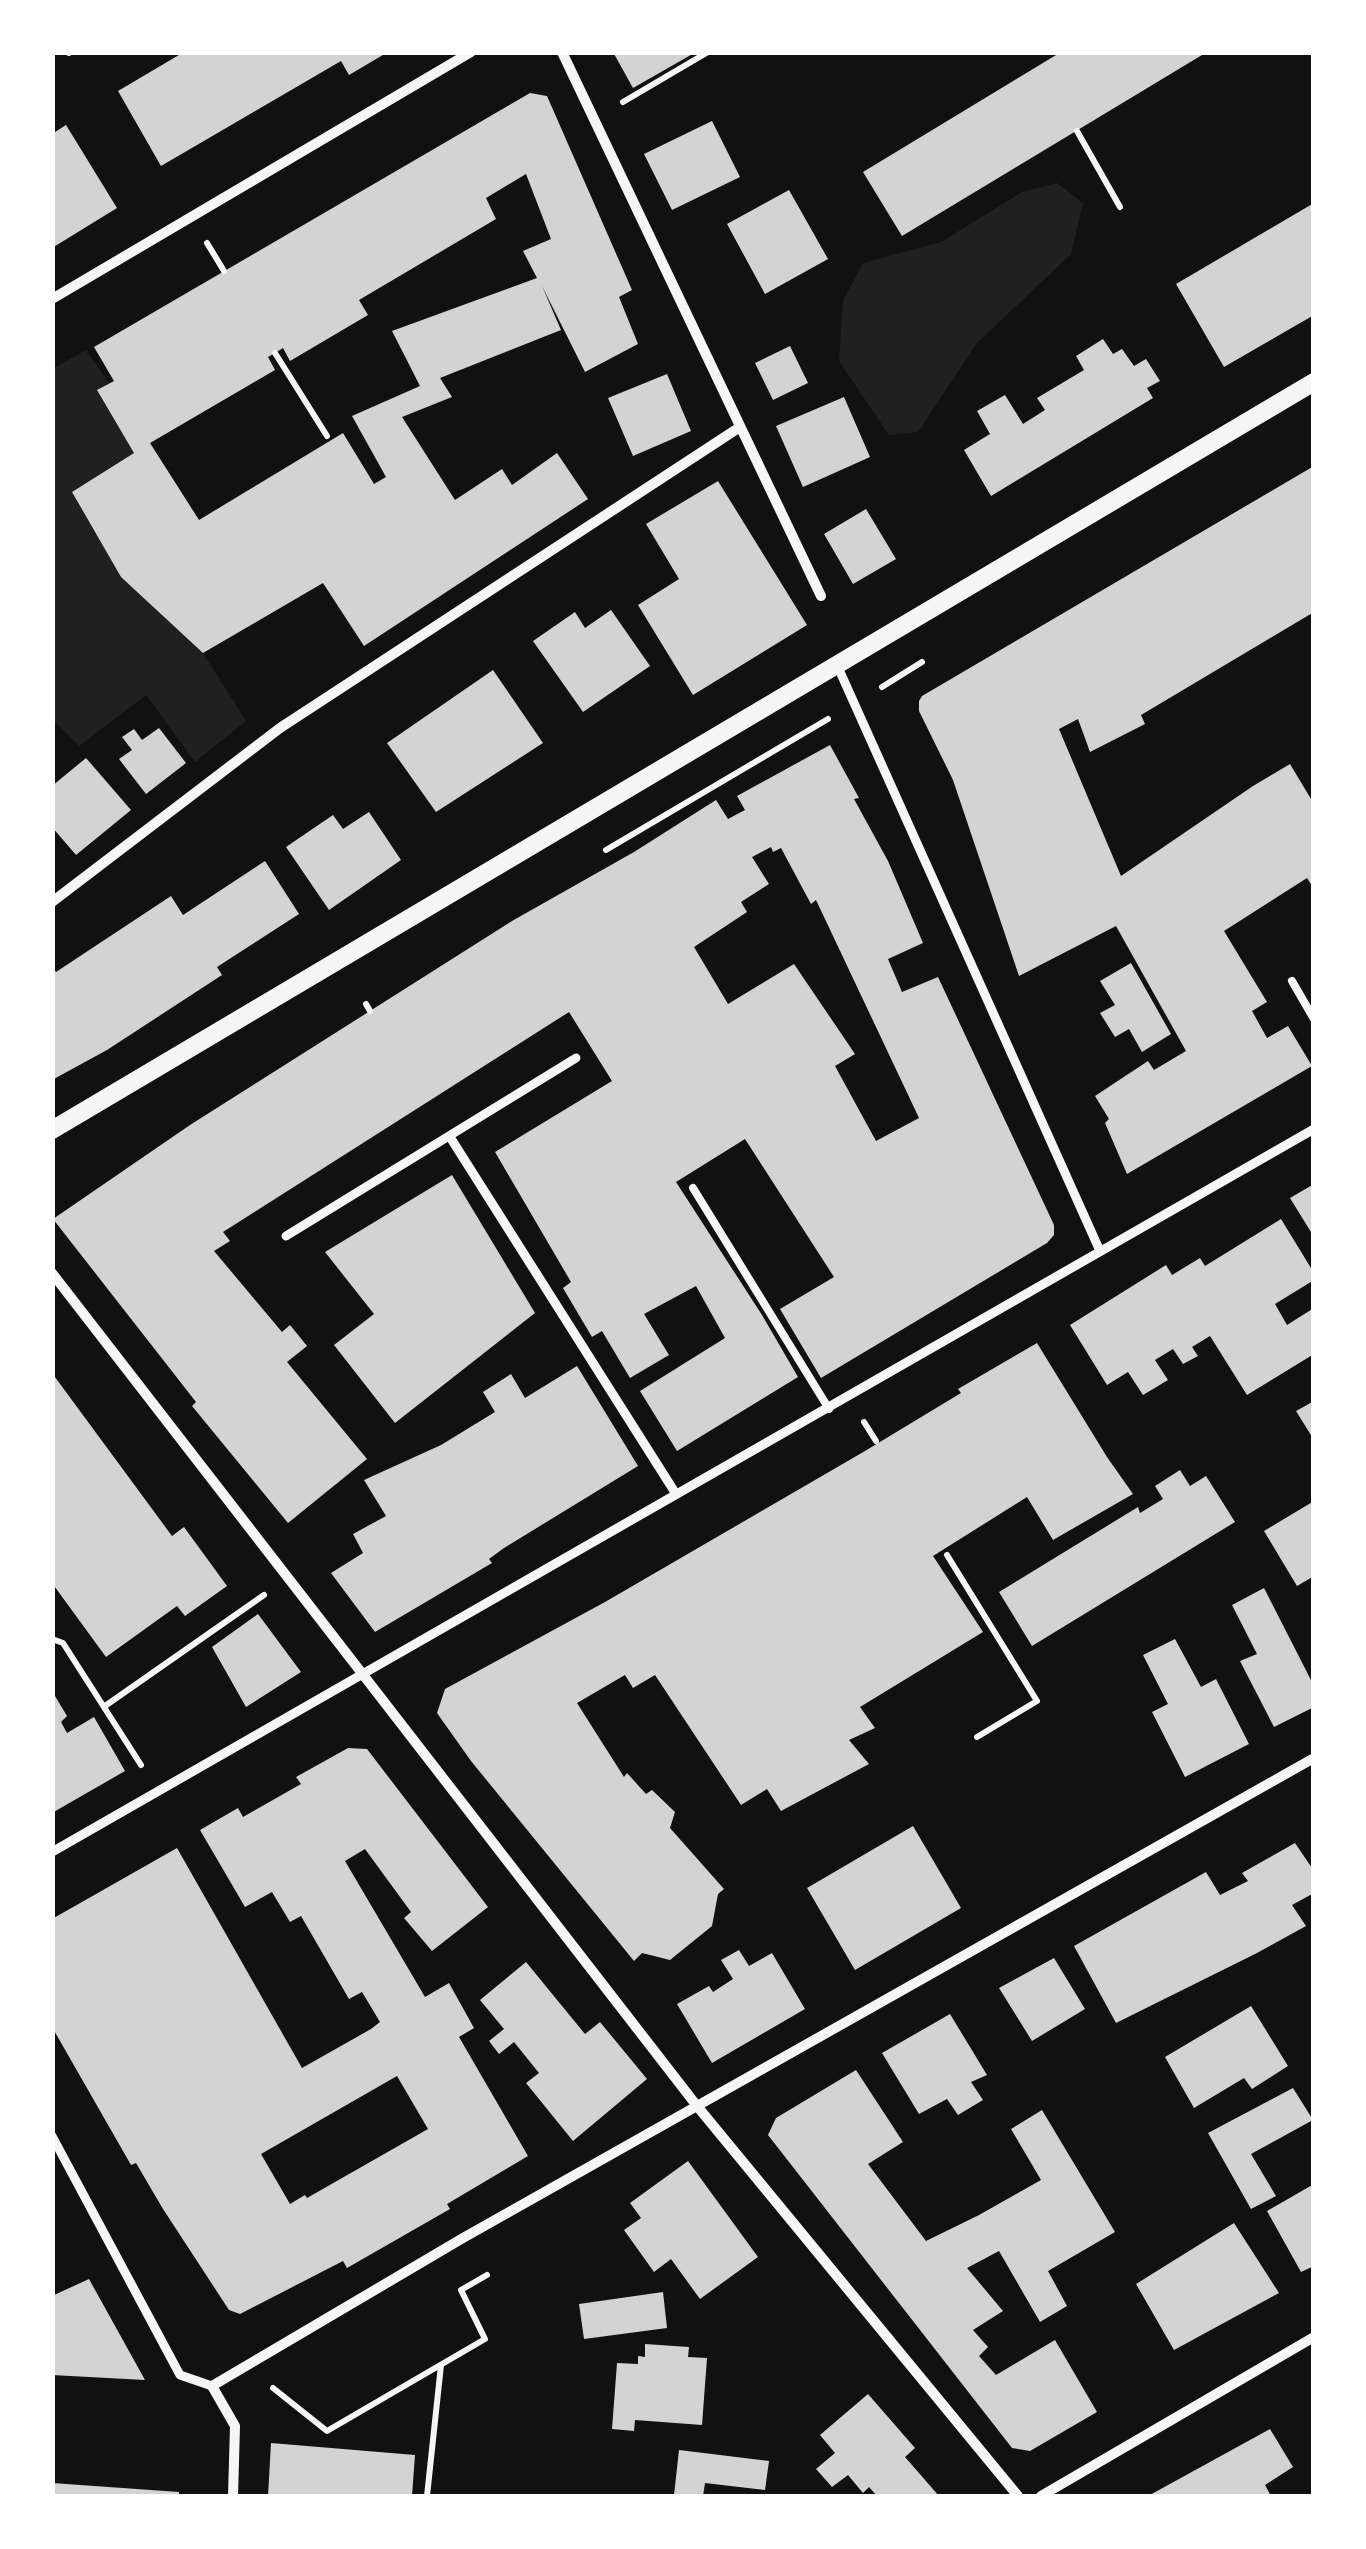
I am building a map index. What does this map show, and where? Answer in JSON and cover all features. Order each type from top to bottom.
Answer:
[{"type":"street","points":[[52,299],[471,52]]},
{"type":"street","points":[[562,52],[820,596]]},
{"type":"street","points":[[52,1130],[1314,382]]},
{"type":"street","points":[[52,902],[280,728],[740,427]]},
{"type":"street","points":[[837,666],[1100,1251]]},
{"type":"street","points":[[286,1236],[576,1058]]},
{"type":"street","points":[[52,1852],[1314,1129]]},
{"type":"street","points":[[450,1137],[676,1494]]},
{"type":"street","points":[[52,1273],[697,2106],[1018,2496]]},
{"type":"street","points":[[212,2386],[463,2238],[1314,1758]]},
{"type":"street","points":[[52,2136],[180,2375],[212,2386],[235,2426],[233,2496]]},
{"type":"street","points":[[1041,2496],[1314,2338]]},
{"type":"lane","points":[[1292,981],[1314,1019]]},
{"type":"lane","points":[[693,1188],[829,1408]]},
{"type":"path","points":[[594,118],[708,52]]},
{"type":"path","points":[[1076,131],[1120,207]]},
{"type":"path","points":[[275,352],[327,436]]},
{"type":"path","points":[[947,1555],[1038,1701],[977,1737]]},
{"type":"path","points":[[105,1706],[288,1578]]},
{"type":"path","points":[[52,1639],[63,1643],[157,1792]]},
{"type":"path","points":[[245,2366],[327,2431],[485,2340],[460,2290],[487,2274]]},
{"type":"path","points":[[426,2496],[441,2365]]},
{"type":"shaded area","points":[[1057,183],[1083,203],[1071,254],[977,343],[918,432],[889,435],[839,361],[843,301],[863,263],[941,242],[1022,192]]},
{"type":"shaded area","points":[[86,350],[150,443],[72,492],[121,577],[203,653],[246,721],[195,762],[146,695],[79,746],[53,720],[52,369]]},
{"type":"building","points":[[184,52],[388,52],[349,75],[341,61],[161,166],[118,91]]},
{"type":"building","points":[[613,52],[696,52],[633,88]]},
{"type":"building","points":[[1061,52],[1207,52],[902,236],[863,172]]},
{"type":"building","points":[[530,93],[547,96],[632,290],[619,297],[638,344],[585,372],[542,286],[561,330],[440,378],[452,397],[402,417],[455,500],[502,469],[512,485],[557,453],[588,499],[364,646],[323,583],[203,653],[121,577],[72,492],[134,453],[97,390],[114,381],[94,347]],"holes":[[[526,174],[551,239],[523,251],[537,278],[392,331],[420,386],[352,416],[386,477],[374,484],[343,433],[199,520],[150,443],[275,370],[268,357],[283,348],[290,361],[368,315],[359,300],[496,219],[486,198]]]},
{"type":"building","points":[[712,121],[740,177],[672,210],[644,154]]},
{"type":"building","points":[[66,125],[117,208],[52,248],[52,134]]},
{"type":"building","points":[[789,190],[828,259],[765,294],[727,224]]},
{"type":"building","points":[[1314,203],[1314,315],[1224,367],[1176,284]]},
{"type":"building","points":[[1103,339],[1113,354],[1122,349],[1134,366],[1146,359],[1160,381],[1147,388],[1153,398],[991,496],[964,450],[990,434],[977,411],[1005,395],[1023,424],[1045,410],[1037,398],[1084,370],[1076,356]]},
{"type":"building","points":[[790,346],[808,383],[773,400],[755,363]]},
{"type":"building","points":[[667,374],[691,431],[633,456],[608,398]]},
{"type":"building","points":[[844,397],[870,457],[803,487],[776,426]]},
{"type":"building","points":[[1314,466],[1314,612],[1141,715],[1145,724],[1090,752],[1078,719],[1059,729],[1121,876],[1290,764],[1314,804],[1314,889],[1307,878],[1224,931],[1267,1002],[1252,1011],[1267,1038],[1288,1026],[1312,1066],[1127,1174],[1105,1123],[1109,1119],[1095,1096],[1148,1061],[1154,1070],[1186,1051],[1116,926],[1019,976],[953,780],[919,711],[919,701]]},
{"type":"building","points":[[718,481],[807,625],[693,695],[638,605],[679,579],[646,524]]},
{"type":"building","points":[[866,509],[896,559],[853,584],[824,534]]},
{"type":"building","points":[[611,610],[650,666],[583,712],[533,641],[575,612],[585,628]]},
{"type":"building","points":[[493,670],[543,743],[436,812],[387,743]]},
{"type":"building","points":[[159,728],[186,763],[146,794],[119,759],[132,750],[122,737],[134,729],[142,740]]},
{"type":"building","points":[[830,745],[859,798],[854,799],[888,861],[923,943],[888,959],[902,992],[938,977],[1054,1225],[1054,1235],[1047,1243],[821,1378],[780,1309],[834,1277],[745,1139],[676,1182],[798,1377],[677,1451],[640,1391],[725,1338],[696,1286],[644,1314],[669,1355],[630,1378],[602,1331],[592,1337],[563,1288],[571,1282],[495,1152],[612,1081],[569,1012],[223,1232],[230,1241],[214,1251],[282,1332],[290,1325],[307,1346],[287,1362],[367,1459],[288,1523],[192,1406],[196,1402],[53,1219],[190,1125],[512,921],[716,800],[728,819],[745,810],[737,796]],"holes":[[[771,847],[773,852],[781,848],[811,904],[816,900],[919,1118],[876,1141],[835,1066],[855,1054],[794,964],[728,1004],[694,947],[747,912],[741,902],[769,884],[752,857]]]},
{"type":"building","points":[[86,758],[131,810],[76,855],[52,827],[52,786]]},
{"type":"building","points":[[369,812],[401,860],[329,910],[286,847],[333,815],[343,829]]},
{"type":"building","points":[[265,861],[299,914],[217,967],[222,975],[107,1050],[52,1080],[52,967],[56,972],[171,896],[183,915]]},
{"type":"building","points":[[1131,963],[1171,1034],[1142,1052],[1129,1029],[1115,1037],[1100,1013],[1115,1005],[1100,981]]},
{"type":"building","points":[[452,1175],[535,1313],[395,1423],[334,1345],[374,1314],[325,1252]]},
{"type":"building","points":[[1314,1184],[1314,1237],[1290,1198]]},
{"type":"building","points":[[1281,1219],[1314,1273],[1314,1280],[1275,1304],[1287,1325],[1314,1308],[1314,1354],[1247,1395],[1210,1336],[1192,1347],[1198,1356],[1183,1364],[1173,1349],[1155,1360],[1168,1380],[1143,1395],[1128,1372],[1107,1385],[1070,1325],[1166,1265],[1172,1275],[1200,1258],[1205,1266]]},
{"type":"building","points":[[1037,1343],[1133,1494],[1053,1540],[1027,1497],[933,1556],[983,1632],[860,1707],[875,1728],[849,1740],[869,1764],[781,1811],[767,1789],[741,1805],[655,1675],[633,1688],[625,1675],[577,1703],[624,1777],[627,1773],[646,1794],[652,1790],[675,1812],[670,1828],[724,1889],[718,1894],[712,1926],[670,1960],[642,1953],[634,1961],[471,1761],[437,1713],[445,1689],[605,1602],[865,1451],[961,1393],[958,1389]]},
{"type":"building","points":[[577,1366],[638,1466],[504,1548],[489,1559],[492,1563],[375,1632],[331,1573],[363,1553],[353,1534],[386,1516],[364,1480],[441,1445],[495,1412],[483,1392],[511,1374],[525,1398]]},
{"type":"building","points":[[52,1373],[172,1536],[184,1527],[227,1586],[185,1616],[177,1606],[106,1657],[52,1583]]},
{"type":"building","points":[[1314,1401],[1314,1440],[1296,1411]]},
{"type":"building","points":[[1180,1470],[1190,1486],[1206,1476],[1235,1522],[1032,1646],[999,1592],[1138,1507],[1140,1513],[1163,1499],[1155,1486]]},
{"type":"building","points":[[1314,1501],[1314,1576],[1297,1586],[1264,1531]]},
{"type":"building","points":[[1264,1588],[1314,1686],[1314,1707],[1274,1727],[1240,1661],[1257,1654],[1232,1605]]},
{"type":"building","points":[[258,1614],[301,1672],[246,1707],[212,1647]]},
{"type":"building","points":[[1175,1639],[1201,1687],[1216,1679],[1249,1744],[1185,1777],[1152,1712],[1168,1704],[1143,1655]]},
{"type":"building","points":[[52,1691],[67,1716],[61,1722],[67,1733],[94,1717],[125,1771],[52,1813]]},
{"type":"building","points":[[348,1748],[367,1749],[488,1907],[432,1951],[404,1918],[411,1912],[365,1849],[345,1861],[425,1997],[449,1983],[474,2028],[459,2037],[528,2156],[447,2204],[450,2209],[347,2268],[343,2261],[240,2314],[229,2310],[136,2163],[131,2165],[52,2027],[52,1919],[177,1848],[302,2068],[371,2029],[380,2022],[362,1992],[349,1999],[301,1916],[290,1922],[272,1892],[245,1907],[200,1830],[238,1808],[243,1817],[301,1784],[296,1777]],"holes":[[[397,2076],[428,2129],[290,2204],[261,2154]]]},
{"type":"building","points":[[913,1826],[961,1908],[855,1970],[807,1888]]},
{"type":"building","points":[[1295,1843],[1314,1871],[1314,1893],[1292,1905],[1306,1926],[1116,2023],[1074,1946],[1206,1872],[1220,1895],[1248,1881],[1242,1873]]},
{"type":"building","points":[[739,1950],[749,1966],[772,1953],[805,2009],[712,2063],[677,2004],[709,1986],[713,1992],[733,1979],[721,1960]]},
{"type":"building","points":[[1054,1958],[1085,2009],[1032,2041],[999,1988]]},
{"type":"building","points":[[526,1962],[585,2034],[600,2022],[647,2079],[573,2141],[526,2083],[539,2073],[514,2042],[499,2054],[489,2041],[504,2029],[480,2000]]},
{"type":"building","points":[[1251,2006],[1288,2066],[1252,2089],[1244,2078],[1194,2108],[1165,2057]]},
{"type":"building","points":[[950,2014],[987,2075],[971,2082],[983,2100],[958,2115],[947,2099],[919,2114],[882,2053]]},
{"type":"building","points":[[856,2070],[903,2142],[868,2164],[926,2241],[1041,2180],[1011,2129],[1042,2110],[1115,2232],[1048,2271],[1067,2306],[1040,2322],[999,2251],[967,2268],[1003,2311],[973,2330],[988,2347],[979,2356],[996,2375],[1055,2340],[1097,2412],[1030,2451],[1012,2448],[768,2135],[776,2118]]},
{"type":"building","points":[[1293,2088],[1313,2120],[1251,2154],[1276,2196],[1251,2209],[1208,2133]]},
{"type":"building","points":[[688,2161],[758,2257],[700,2299],[671,2259],[654,2272],[624,2230],[641,2218],[630,2203]]},
{"type":"building","points":[[1314,2184],[1314,2266],[1301,2272],[1267,2211]]},
{"type":"building","points":[[1234,2223],[1279,2293],[1174,2350],[1136,2284]]},
{"type":"building","points":[[89,2279],[145,2380],[52,2375],[52,2296]]},
{"type":"building","points":[[663,2292],[667,2328],[584,2339],[579,2304]]},
{"type":"building","points":[[645,2344],[689,2347],[688,2357],[707,2358],[702,2425],[635,2420],[634,2431],[612,2429],[617,2363],[638,2364],[638,2356],[645,2357]]},
{"type":"building","points":[[868,2394],[915,2448],[905,2457],[939,2496],[877,2496],[869,2487],[863,2493],[848,2475],[832,2487],[816,2469],[835,2453],[820,2435]]},
{"type":"building","points":[[1270,2429],[1293,2467],[1265,2485],[1271,2496],[1148,2496]]},
{"type":"building","points":[[271,2443],[415,2455],[412,2496],[268,2496]]},
{"type":"building","points":[[679,2450],[769,2461],[765,2490],[705,2483],[703,2496],[674,2495]]},
{"type":"building","points":[[52,2483],[179,2492],[179,2496],[52,2496]]}]
